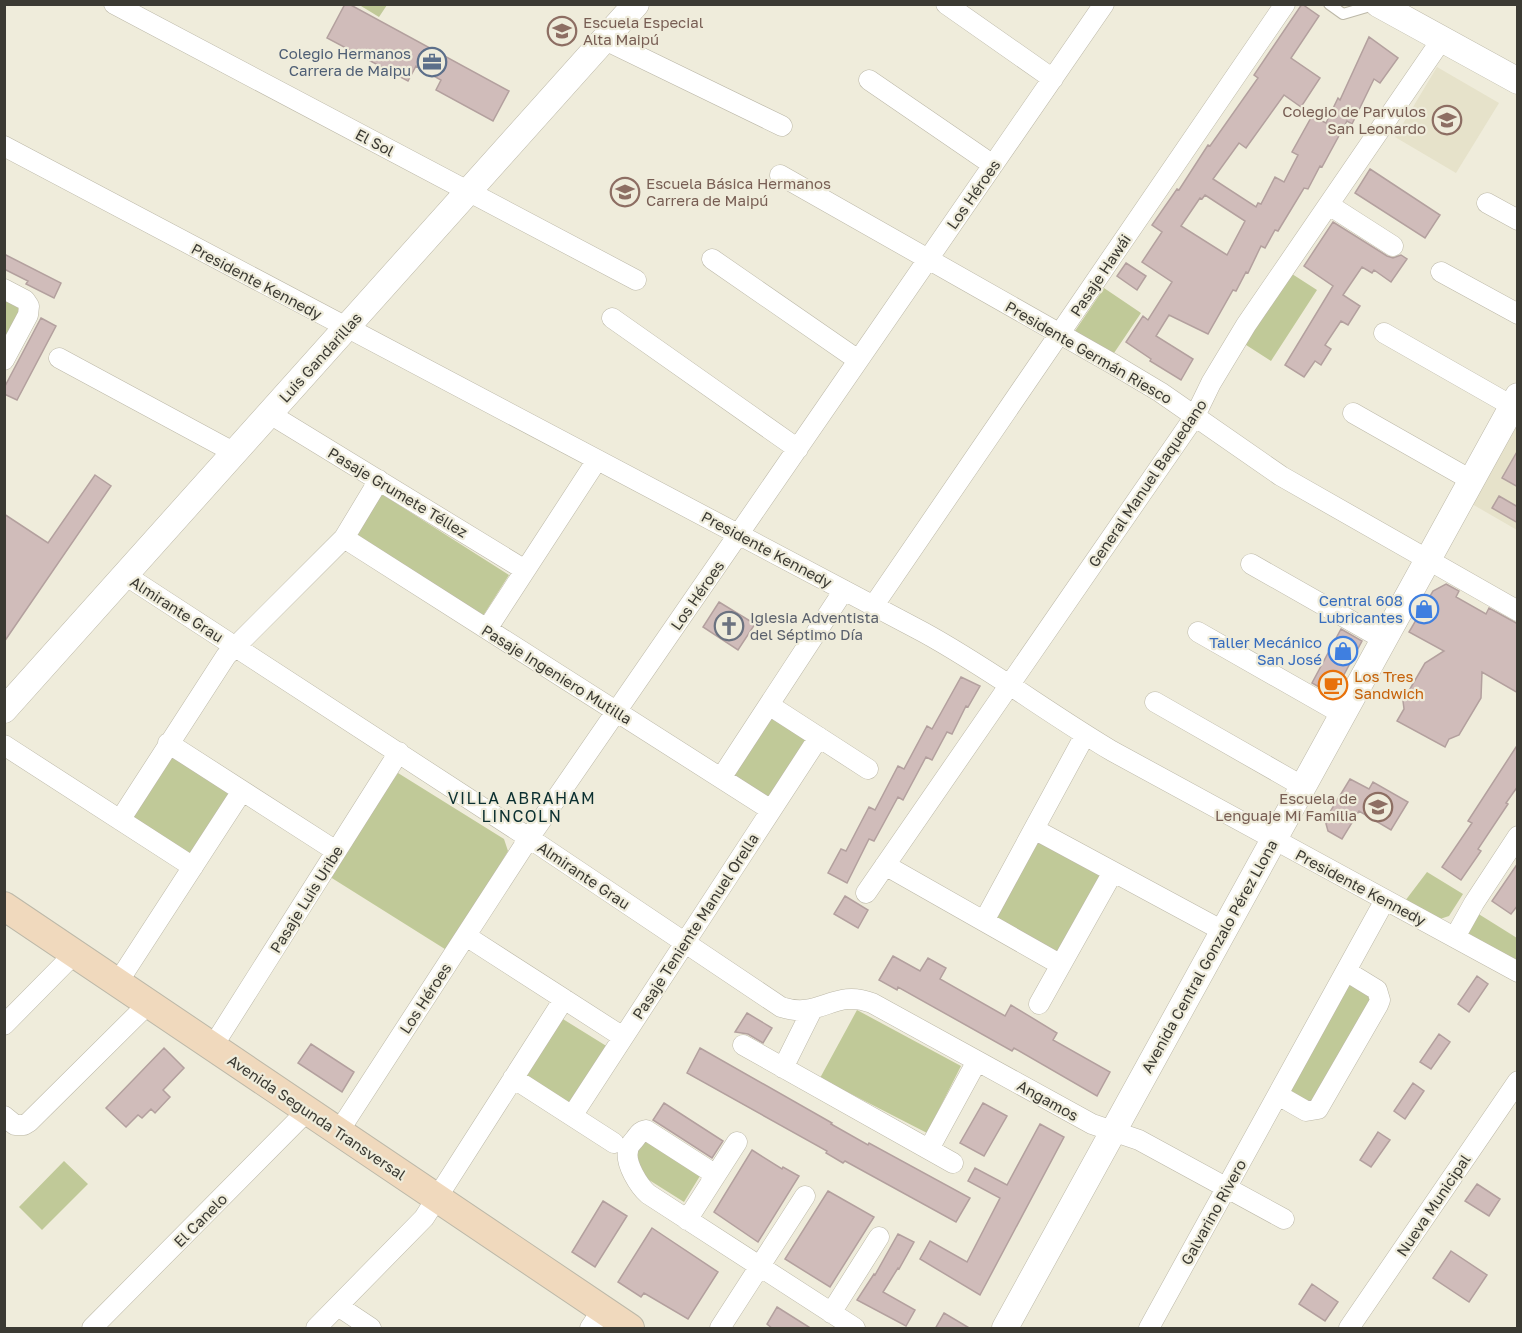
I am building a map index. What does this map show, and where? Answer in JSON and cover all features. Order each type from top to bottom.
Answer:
[{"type":"main road","name":"Avenida Segunda Transversal","points":[[4,906],[436,1198],[596,1319],[630,1329]]},
{"type":"street","name":"El Sol","points":[[114,4],[636,280]]},
{"type":"street","name":"Luis Gandarillas","points":[[4,710],[636,4]]},
{"type":"street","points":[[946,4],[1053,79]]},
{"type":"street","name":"Los Héroes","points":[[339,1131],[529,838],[1104,4]]},
{"type":"street","name":"Pasaje Hawái","points":[[874,605],[1285,4]]},
{"type":"street","points":[[1377,4],[1518,81]]},
{"type":"street","name":"General Manuel Baquedano","points":[[866,892],[1195,416],[1235,342],[1442,39]]},
{"type":"street","points":[[605,40],[782,126]]},
{"type":"street","points":[[869,80],[993,165]]},
{"type":"street","name":"Presidente Kennedy","points":[[4,146],[739,535],[840,596],[874,605],[957,651],[1085,735],[1273,840],[1518,972]]},
{"type":"street","name":"Presidente Germán Riesco","points":[[780,175],[1160,392],[1281,476],[1518,611]]},
{"type":"street","points":[[1487,203],[1518,220]]},
{"type":"street","points":[[1329,205],[1393,246]]},
{"type":"street","points":[[712,259],[858,360]]},
{"type":"street","points":[[1441,272],[1518,314]]},
{"type":"street","points":[[4,289],[25,300],[29,306],[28,315],[4,360]]},
{"type":"street","points":[[612,318],[798,449]]},
{"type":"street","points":[[1384,333],[1515,401]]},
{"type":"street","points":[[59,358],[234,453]]},
{"type":"street","name":"Avenida Central Gonzalo Pérez Llona","points":[[1005,1329],[1426,559],[1515,401]]},
{"type":"street","points":[[1353,413],[1471,480]]},
{"type":"street","name":"Pasaje Grumete Téllez","points":[[270,414],[525,570]]},
{"type":"street","points":[[487,629],[597,460]]},
{"type":"street","points":[[120,819],[217,668],[235,646],[344,538],[379,480]]},
{"type":"street","name":"Pasaje Ingeniero Mutilla","points":[[344,538],[771,810]]},
{"type":"street","points":[[1251,564],[1383,639]]},
{"type":"street","name":"Almirante Grau","points":[[125,574],[399,752],[781,1007],[791,1011],[812,1010]]},
{"type":"street","points":[[721,778],[840,596]]},
{"type":"street","points":[[1198,632],[1342,714]]},
{"type":"street","points":[[1155,702],[1302,786]]},
{"type":"street","points":[[769,705],[868,769]]},
{"type":"street","points":[[984,921],[1085,735]]},
{"type":"street","name":"Pasaje Teniente Manuel Orella","points":[[572,1116],[819,737]]},
{"type":"street","points":[[168,743],[336,851]]},
{"type":"street","points":[[4,745],[193,867]]},
{"type":"street","name":"Pasaje Luis Uribe","points":[[213,1046],[399,752]]},
{"type":"street","points":[[118,982],[242,791]]},
{"type":"street","points":[[1035,829],[1223,931]]},
{"type":"street","points":[[1455,938],[1474,903],[1518,836]]},
{"type":"street","points":[[885,865],[1061,965]]},
{"type":"street","points":[[1039,1004],[1113,872]]},
{"type":"street","name":"Galvarino Rivero","points":[[1149,1329],[1385,900]]},
{"type":"street","points":[[466,936],[623,1037]]},
{"type":"street","points":[[4,1025],[75,953]]},
{"type":"street","points":[[1278,1095],[1306,1111],[1318,1109],[1378,1005],[1380,1000],[1377,990],[1346,971]]},
{"type":"street","name":"Angamos","points":[[812,1010],[838,1000],[855,998],[864,1000],[1092,1124],[1139,1140],[1284,1219]]},
{"type":"street","points":[[316,1329],[424,1218],[564,999]]},
{"type":"street","points":[[4,1116],[15,1125],[24,1125],[29,1122],[149,1003]]},
{"type":"street","points":[[783,1068],[812,1010]]},
{"type":"street","points":[[743,1045],[953,1162]]},
{"type":"street","points":[[930,1149],[977,1061]]},
{"type":"street","points":[[513,1078],[614,1143]]},
{"type":"street","name":"Nueva Municipal","points":[[1349,1329],[1518,1081]]},
{"type":"street","name":"El Canelo","points":[[92,1329],[308,1110]]},
{"type":"street","points":[[716,1175],[648,1131],[641,1131],[631,1144],[627,1156],[640,1187],[855,1329]]},
{"type":"street","points":[[687,1220],[737,1142]]},
{"type":"street","points":[[720,1329],[805,1196]]},
{"type":"street","points":[[831,1313],[879,1237]]},
{"type":"street","points":[[338,1306],[371,1329]]},
{"type":"lane","points":[[1329,4],[1343,14],[1377,4]]},
{"type":"shaded area","name":"Colegio de Parvulos San Leonardo","points":[[1437,67],[1499,103],[1456,173],[1395,137]]},
{"type":"shaded area","points":[[1517,426],[1517,530],[1472,504]]},
{"type":"green space","points":[[362,4],[387,5],[379,17],[361,6]]},
{"type":"green space","points":[[1289,272],[1317,290],[1271,361],[1243,343]]},
{"type":"green space","points":[[1104,288],[1141,313],[1112,356],[1075,331]]},
{"type":"green space","points":[[5,300],[24,311],[5,348]]},
{"type":"green space","points":[[377,491],[509,575],[481,619],[351,539]]},
{"type":"green space","points":[[768,716],[807,741],[767,803],[727,779]]},
{"type":"green space","points":[[172,751],[233,791],[192,855],[130,816]]},
{"type":"green space","points":[[398,773],[504,839],[508,851],[448,951],[327,875]]},
{"type":"green space","points":[[1034,835],[1102,872],[1059,953],[991,914]]},
{"type":"green space","points":[[1427,872],[1463,894],[1449,916],[1440,919],[1405,901]]},
{"type":"green space","points":[[1477,913],[1517,938],[1517,962],[1468,935],[1465,930]]},
{"type":"green space","points":[[1351,981],[1369,991],[1371,1006],[1309,1105],[1289,1094]]},
{"type":"green space","points":[[857,1010],[961,1066],[927,1133],[820,1078]]},
{"type":"green space","points":[[558,1016],[608,1047],[572,1106],[522,1076]]},
{"type":"green space","points":[[644,1134],[703,1171],[684,1202],[638,1173],[632,1151]]},
{"type":"green space","points":[[64,1161],[88,1184],[42,1230],[19,1207]]},
{"type":"building","name":"Colegio Hermanos Carrera de Maipu","points":[[345,4],[349,4],[509,91],[493,121],[436,90],[441,80],[416,66],[408,81],[327,38]]},
{"type":"building","points":[[1302,4],[1319,16],[1291,58],[1320,78],[1301,107],[1284,95],[1246,148],[1239,143],[1213,179],[1256,207],[1258,203],[1261,204],[1275,177],[1284,182],[1298,155],[1292,152],[1312,116],[1326,123],[1338,98],[1340,100],[1369,37],[1398,58],[1380,83],[1374,79],[1352,124],[1347,121],[1308,189],[1304,188],[1265,248],[1261,246],[1248,273],[1246,272],[1236,291],[1233,290],[1208,334],[1169,315],[1156,336],[1193,359],[1181,380],[1150,361],[1151,359],[1126,342],[1143,316],[1148,320],[1172,282],[1142,262],[1162,232],[1152,225],[1258,78],[1254,75]],"holes":[[[1205,195],[1245,221],[1227,255],[1181,226],[1200,198],[1202,199]]]},
{"type":"building","points":[[1370,169],[1440,215],[1425,238],[1355,193]]},
{"type":"building","points":[[1333,222],[1387,256],[1393,258],[1401,255],[1407,259],[1391,282],[1374,270],[1372,273],[1362,267],[1343,295],[1360,306],[1348,325],[1341,321],[1325,345],[1331,349],[1321,365],[1315,361],[1304,377],[1285,365],[1333,286],[1304,266]]},
{"type":"building","points":[[4,254],[61,283],[54,298],[26,284],[28,281],[4,269]]},
{"type":"building","points":[[1126,263],[1146,276],[1137,290],[1117,276]]},
{"type":"building","points":[[41,318],[56,326],[17,400],[4,394],[4,388]]},
{"type":"building","points":[[1518,450],[1518,487],[1502,478]]},
{"type":"building","points":[[95,475],[111,486],[4,642],[4,514],[48,543]]},
{"type":"building","points":[[1499,496],[1518,507],[1518,523],[1492,508]]},
{"type":"building","points":[[1446,584],[1459,591],[1456,597],[1486,614],[1489,608],[1518,624],[1518,693],[1482,672],[1481,698],[1459,735],[1449,739],[1445,747],[1397,721],[1404,709],[1403,701],[1425,663],[1444,651],[1409,632],[1433,591]]},
{"type":"building","name":"Iglesia Adventista del Séptimo Día","points":[[719,602],[755,624],[738,650],[703,627]]},
{"type":"building","points":[[1341,629],[1362,641],[1333,695],[1312,683]]},
{"type":"building","points":[[961,677],[980,686],[968,707],[966,706],[952,734],[947,732],[932,760],[926,757],[903,800],[898,797],[874,841],[869,839],[847,883],[828,873],[841,849],[846,851],[869,807],[875,810],[898,766],[904,769],[927,726],[932,729]]},
{"type":"building","points":[[1518,744],[1518,786],[1478,849],[1481,851],[1461,880],[1442,867],[1472,823],[1468,821]]},
{"type":"building","name":"Escuela de Lenguaje Mi Familia","points":[[1350,779],[1369,789],[1373,782],[1408,802],[1391,830],[1359,811],[1342,839],[1328,831],[1325,820]]},
{"type":"building","points":[[1518,863],[1518,905],[1511,914],[1492,901]]},
{"type":"building","points":[[845,896],[868,910],[858,928],[834,914]]},
{"type":"building","points":[[893,956],[920,971],[928,958],[946,968],[940,979],[1005,1016],[1011,1005],[1057,1033],[1053,1040],[1110,1072],[1097,1096],[1014,1048],[1012,1051],[898,987],[897,990],[879,980]]},
{"type":"building","points":[[1477,976],[1488,984],[1469,1012],[1458,1004]]},
{"type":"building","points":[[747,1013],[772,1028],[763,1043],[748,1034],[735,1032]]},
{"type":"building","points":[[1439,1034],[1450,1042],[1431,1069],[1420,1062]]},
{"type":"building","points":[[311,1044],[354,1072],[342,1092],[298,1063]]},
{"type":"building","points":[[164,1048],[184,1068],[163,1090],[170,1097],[155,1113],[151,1109],[142,1118],[138,1115],[126,1127],[106,1108]]},
{"type":"building","points":[[700,1048],[868,1145],[869,1143],[970,1198],[956,1222],[845,1161],[843,1163],[826,1153],[827,1151],[687,1073]]},
{"type":"building","points":[[1413,1083],[1424,1091],[1405,1119],[1394,1111]]},
{"type":"building","points":[[664,1103],[723,1141],[712,1158],[653,1120]]},
{"type":"building","points":[[983,1103],[1007,1116],[984,1156],[960,1143]]},
{"type":"building","points":[[1040,1124],[1064,1137],[980,1295],[920,1259],[930,1241],[967,1262],[1000,1198],[968,1181],[975,1168],[1007,1185]]},
{"type":"building","points":[[1378,1132],[1390,1140],[1371,1167],[1360,1160]]},
{"type":"building","points":[[752,1150],[782,1169],[783,1167],[799,1176],[758,1242],[714,1212]]},
{"type":"building","points":[[1477,1184],[1500,1199],[1489,1216],[1465,1201]]},
{"type":"building","points":[[828,1191],[874,1217],[830,1287],[785,1259]]},
{"type":"building","points":[[603,1201],[627,1216],[595,1267],[572,1252]]},
{"type":"building","points":[[652,1228],[718,1272],[688,1319],[644,1293],[641,1297],[618,1282]]},
{"type":"building","points":[[898,1234],[914,1242],[883,1292],[915,1310],[906,1326],[857,1300],[875,1275]]},
{"type":"building","points":[[1451,1251],[1487,1275],[1469,1302],[1433,1278]]},
{"type":"building","points":[[1312,1284],[1338,1302],[1325,1321],[1299,1304]]},
{"type":"building","points":[[777,1307],[812,1329],[773,1329],[767,1324]]},
{"type":"building","points":[[944,1313],[971,1329],[935,1329]]},
{"type":"place","name":"Escuela Especial Alta Maipú","points":[[562,31]]},
{"type":"place","name":"Colegio Hermanos Carrera de Maipu","points":[[432,62]]},
{"type":"place","name":"Colegio de Parvulos San Leonardo","points":[[1447,120]]},
{"type":"place","name":"Escuela Básica Hermanos Carrera de Maipú","points":[[625,192]]},
{"type":"place","name":"Central 608 Lubricantes","points":[[1424,609]]},
{"type":"place","name":"Iglesia Adventista del Séptimo Día","points":[[729,626]]},
{"type":"place","name":"Taller Mecánico San José","points":[[1343,651]]},
{"type":"place","name":"Los Tres Sandwich","points":[[1333,685]]},
{"type":"place","name":"Escuela de Lenguaje Mi Familia","points":[[1378,807]]},
{"type":"district","name":"VILLA ABRAHAM LINCOLN","points":[[522,807]]}]
